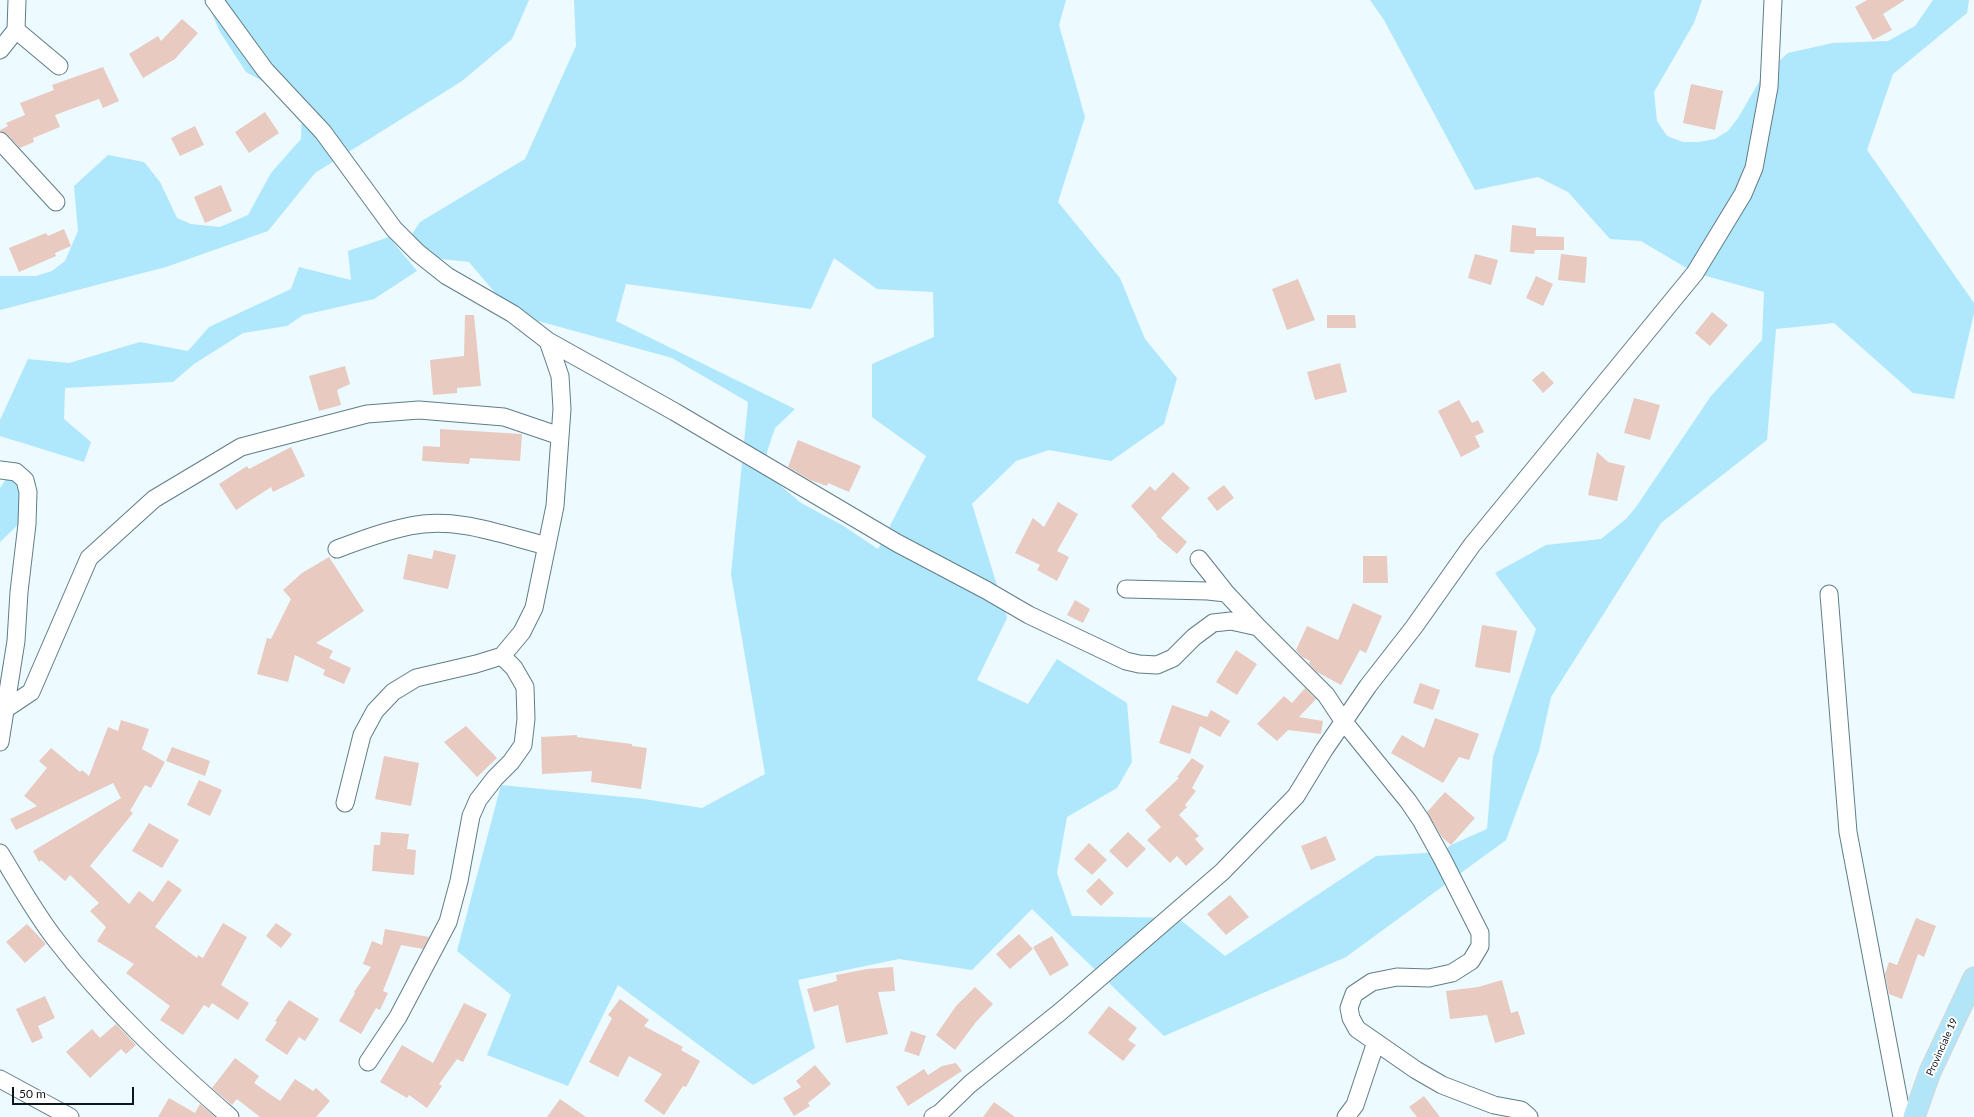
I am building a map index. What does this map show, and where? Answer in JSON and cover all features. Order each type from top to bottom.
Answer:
[{"type":"main road","name":"Provinciale 19","points":[[1914,1117],[1930,1072],[1974,978]]},
{"type":"street","points":[[0,50],[16,30],[17,0]]},
{"type":"street","points":[[214,0],[265,70],[323,132],[399,234],[418,253],[447,276],[513,314],[548,341],[675,412],[897,543],[986,590],[1029,616],[1126,661],[1139,664],[1157,665],[1173,658],[1194,636],[1213,623],[1231,621],[1258,627]]},
{"type":"street","points":[[933,1117],[940,1113],[970,1084],[1060,1012],[1222,872],[1296,796],[1368,686],[1414,627],[1472,545],[1695,274],[1743,194],[1754,168],[1769,87],[1773,0]]},
{"type":"street","points":[[16,30],[59,66]]},
{"type":"street","points":[[0,141],[56,202]]},
{"type":"street","points":[[345,803],[362,735],[375,711],[393,692],[416,678],[476,664],[502,656],[522,632],[534,608],[555,506],[562,409],[560,376],[548,341]]},
{"type":"street","points":[[4,710],[31,692],[89,558],[154,499],[241,447],[367,414],[419,410],[504,417],[560,436]]},
{"type":"street","points":[[0,470],[16,472],[25,480],[28,492],[27,524],[19,592],[16,641],[0,742]]},
{"type":"street","points":[[337,549],[411,525],[448,524],[474,526],[547,546]]},
{"type":"street","points":[[1199,559],[1226,593],[1326,695],[1344,722],[1421,820],[1469,908],[1480,933],[1480,946],[1471,961],[1452,973],[1429,978],[1397,977],[1372,982],[1354,994],[1349,1008],[1351,1018],[1357,1029],[1416,1070],[1442,1085],[1494,1104],[1521,1110],[1529,1117]]},
{"type":"street","points":[[1126,589],[1208,591],[1226,593]]},
{"type":"street","points":[[1829,594],[1848,832],[1902,1117]]},
{"type":"street","points":[[368,1062],[398,1017],[448,922],[459,882],[471,816],[478,800],[511,762],[523,745],[526,719],[525,687],[514,668],[502,656]]},
{"type":"street","points":[[0,853],[56,939],[109,1001],[202,1092],[230,1117]]},
{"type":"street","points":[[1346,1117],[1355,1105],[1376,1042]]},
{"type":"street","points":[[0,1079],[70,1117]]},
{"type":"shaded area","points":[[206,0],[529,0],[512,39],[462,81],[315,173],[268,231],[166,267],[0,310],[0,276],[36,276],[52,271],[65,261],[78,231],[74,186],[108,155],[144,162],[160,182],[177,218],[191,224],[220,227],[248,215],[271,173],[301,139],[302,110],[290,96],[246,72],[220,32]]},
{"type":"shaded area","points":[[574,0],[1066,0],[1059,25],[1085,117],[1058,202],[1120,278],[1145,339],[1177,378],[1164,424],[1111,461],[1049,450],[1016,461],[972,504],[1007,618],[977,680],[1028,704],[1057,659],[1127,703],[1132,762],[1117,788],[1067,817],[1057,873],[1072,916],[1178,918],[1225,956],[1376,856],[1442,852],[1451,845],[1487,829],[1493,757],[1536,629],[1495,573],[1546,545],[1601,539],[1626,519],[1636,507],[1711,396],[1762,340],[1764,292],[1695,273],[1641,241],[1610,239],[1568,192],[1538,177],[1475,190],[1384,20],[1370,0],[1702,0],[1694,23],[1654,92],[1657,121],[1667,136],[1683,142],[1699,142],[1715,139],[1728,131],[1738,118],[1763,75],[1788,53],[1833,43],[1888,41],[1915,26],[1933,0],[1969,0],[1967,13],[1893,74],[1867,150],[1974,303],[1974,313],[1954,399],[1913,393],[1834,323],[1776,329],[1767,440],[1661,523],[1551,697],[1539,751],[1506,840],[1346,957],[1164,1036],[1032,909],[972,970],[899,959],[798,980],[815,1048],[753,1085],[618,985],[568,1086],[487,1055],[511,995],[457,951],[501,785],[644,799],[702,808],[765,774],[731,574],[748,402],[672,358],[513,314],[469,262],[441,259],[421,247],[410,237],[420,222],[525,159],[576,46]],"holes":[[[834,258],[877,289],[933,292],[934,337],[872,364],[872,417],[926,456],[878,549],[842,525],[801,503],[767,474],[767,452],[775,428],[795,409],[616,321],[626,284],[811,309]]]},
{"type":"shaded area","points":[[389,237],[417,271],[374,299],[303,315],[287,326],[243,333],[194,364],[173,382],[65,388],[64,419],[91,442],[84,462],[0,436],[0,420],[28,359],[69,363],[140,342],[188,351],[209,327],[291,289],[299,267],[351,280],[348,251]]},
{"type":"shaded area","points":[[6,479],[24,485],[21,522],[0,542],[0,488]]},
{"type":"building","points":[[1867,0],[1905,0],[1883,14],[1892,30],[1873,40],[1855,7]]},
{"type":"building","points":[[182,19],[198,33],[175,59],[143,78],[129,54],[158,36],[161,41]]},
{"type":"building","points":[[103,67],[119,101],[103,108],[99,99],[55,115],[60,127],[33,138],[34,142],[20,148],[7,134],[0,131],[8,126],[6,123],[25,115],[20,103],[54,90],[52,85]]},
{"type":"building","points":[[1691,84],[1723,91],[1715,130],[1683,123]]},
{"type":"building","points":[[265,112],[279,133],[249,153],[235,132]]},
{"type":"building","points":[[195,126],[204,145],[180,156],[171,138]]},
{"type":"building","points":[[221,185],[232,211],[205,223],[194,197]]},
{"type":"building","points":[[1512,225],[1536,228],[1536,236],[1564,237],[1564,250],[1535,250],[1534,254],[1510,252]]},
{"type":"building","points":[[64,229],[71,246],[55,253],[56,256],[19,272],[9,248],[46,233],[48,236]]},
{"type":"building","points":[[1475,254],[1498,260],[1491,285],[1468,278]]},
{"type":"building","points":[[1561,254],[1587,257],[1585,283],[1558,280]]},
{"type":"building","points":[[1536,276],[1553,284],[1543,306],[1526,298]]},
{"type":"building","points":[[1298,279],[1315,320],[1287,330],[1272,289]]},
{"type":"building","points":[[1712,312],[1728,325],[1710,346],[1695,333]]},
{"type":"building","points":[[465,315],[474,315],[481,386],[457,388],[457,393],[433,395],[430,360],[464,356]]},
{"type":"building","points":[[1327,315],[1355,315],[1356,328],[1327,328]]},
{"type":"building","points":[[1340,363],[1347,392],[1315,400],[1307,372]]},
{"type":"building","points":[[345,366],[350,384],[337,390],[341,405],[319,411],[309,376]]},
{"type":"building","points":[[1543,371],[1554,383],[1543,393],[1532,380]]},
{"type":"building","points":[[1634,398],[1660,405],[1650,440],[1624,433]]},
{"type":"building","points":[[1459,400],[1472,423],[1478,420],[1484,432],[1475,436],[1480,447],[1461,457],[1438,411]]},
{"type":"building","points":[[440,429],[522,434],[520,461],[470,458],[469,464],[422,461],[423,446],[440,447]]},
{"type":"building","points":[[798,440],[861,466],[849,492],[828,483],[827,486],[810,480],[788,467]]},
{"type":"building","points":[[291,447],[305,476],[273,492],[271,487],[236,510],[219,484],[247,466],[249,469]]},
{"type":"building","points":[[1597,452],[1608,462],[1625,466],[1617,501],[1588,495]]},
{"type":"building","points":[[1173,472],[1190,488],[1161,518],[1187,542],[1177,554],[1156,536],[1157,535],[1131,506],[1150,486],[1155,491]]},
{"type":"building","points":[[1224,485],[1234,498],[1217,511],[1207,498]]},
{"type":"building","points":[[1058,502],[1078,514],[1057,551],[1069,557],[1057,581],[1037,570],[1040,565],[1015,553],[1033,518],[1044,527]]},
{"type":"building","points":[[434,550],[456,555],[448,589],[403,579],[408,554],[432,559]]},
{"type":"building","points":[[1363,556],[1387,556],[1388,583],[1363,583]]},
{"type":"building","points":[[329,557],[364,611],[316,643],[333,651],[329,658],[351,668],[344,684],[323,675],[325,670],[295,655],[288,682],[257,674],[267,638],[271,639],[291,599],[283,590],[302,573]]},
{"type":"building","points":[[1075,600],[1090,609],[1083,623],[1067,615]]},
{"type":"building","points":[[1353,603],[1382,616],[1366,653],[1360,650],[1341,685],[1317,672],[1309,664],[1310,661],[1302,657],[1296,650],[1307,626],[1338,640]]},
{"type":"building","points":[[1482,625],[1517,631],[1510,673],[1475,667]]},
{"type":"building","points":[[1236,650],[1257,664],[1237,695],[1216,682]]},
{"type":"building","points":[[1420,683],[1440,690],[1433,710],[1413,703]]},
{"type":"building","points":[[1305,688],[1316,699],[1299,717],[1323,721],[1321,734],[1288,730],[1277,741],[1257,724],[1284,696],[1292,703]]},
{"type":"building","points":[[1172,705],[1207,717],[1211,710],[1230,721],[1220,737],[1200,726],[1190,754],[1159,743]]},
{"type":"building","points":[[1435,718],[1479,734],[1469,760],[1459,757],[1443,783],[1391,753],[1402,735],[1424,748]]},
{"type":"building","points":[[121,720],[149,729],[142,749],[165,762],[151,788],[145,785],[130,811],[133,813],[90,866],[129,904],[139,891],[153,902],[168,880],[182,890],[155,927],[197,958],[198,955],[203,958],[223,923],[247,937],[221,985],[249,1003],[238,1020],[212,1003],[209,1008],[204,1005],[183,1035],[160,1020],[170,1006],[126,973],[134,964],[97,941],[106,927],[90,911],[99,903],[70,875],[65,881],[41,860],[39,862],[33,851],[121,798],[113,783],[16,830],[10,819],[37,806],[24,796],[47,768],[39,761],[51,748],[80,772],[82,770],[89,776],[108,727],[118,731]]},
{"type":"building","points":[[466,726],[497,758],[477,777],[444,742]]},
{"type":"building","points":[[577,735],[577,737],[632,744],[632,746],[647,748],[641,789],[591,782],[592,771],[542,774],[541,737]]},
{"type":"building","points":[[172,747],[210,761],[205,776],[166,761]]},
{"type":"building","points":[[384,756],[419,763],[411,806],[375,799]]},
{"type":"building","points":[[1192,758],[1204,766],[1192,788],[1196,791],[1185,805],[1187,807],[1179,815],[1199,836],[1195,839],[1204,849],[1186,866],[1177,856],[1170,863],[1147,840],[1161,827],[1145,810],[1179,778],[1177,777]]},
{"type":"building","points":[[199,780],[222,790],[210,816],[187,805]]},
{"type":"building","points":[[1445,792],[1475,818],[1451,845],[1442,837],[1427,812]]},
{"type":"building","points":[[149,823],[179,840],[162,868],[132,851]]},
{"type":"building","points":[[381,832],[409,834],[407,849],[416,850],[414,875],[372,871],[374,845],[380,845]]},
{"type":"building","points":[[1128,832],[1146,849],[1127,868],[1109,851]]},
{"type":"building","points":[[1326,836],[1336,860],[1311,870],[1301,846]]},
{"type":"building","points":[[1089,843],[1107,860],[1092,875],[1074,859]]},
{"type":"building","points":[[1099,878],[1114,893],[1101,906],[1086,891]]},
{"type":"building","points":[[1230,895],[1249,917],[1226,935],[1207,914]]},
{"type":"building","points":[[1916,918],[1936,926],[1924,957],[1918,954],[1902,999],[1889,994],[1885,974],[1889,962],[1897,965]]},
{"type":"building","points":[[276,923],[292,934],[281,948],[266,936]]},
{"type":"building","points":[[27,924],[46,944],[25,963],[6,942]]},
{"type":"building","points":[[385,929],[429,937],[423,949],[401,945],[383,991],[388,993],[380,1010],[376,1008],[361,1034],[339,1021],[355,993],[354,992],[371,967],[363,964],[372,941],[382,945]]},
{"type":"building","points":[[1019,934],[1033,949],[1010,969],[996,954]]},
{"type":"building","points":[[1052,936],[1069,965],[1050,976],[1033,947]]},
{"type":"building","points":[[893,967],[895,991],[878,992],[888,1034],[846,1043],[838,1005],[814,1012],[807,989],[837,981],[836,975],[867,969]]},
{"type":"building","points":[[1502,980],[1511,1013],[1518,1011],[1525,1034],[1495,1043],[1487,1015],[1450,1019],[1446,991],[1478,987]]},
{"type":"building","points":[[975,987],[993,1004],[976,1022],[955,1050],[936,1035],[956,1006]]},
{"type":"building","points":[[45,996],[55,1018],[38,1026],[43,1038],[32,1043],[16,1009]]},
{"type":"building","points":[[620,999],[649,1020],[644,1026],[683,1047],[681,1050],[700,1061],[686,1087],[683,1086],[664,1115],[644,1101],[662,1074],[629,1056],[618,1077],[589,1062],[612,1018],[608,1015]]},
{"type":"building","points":[[289,1000],[319,1019],[305,1041],[299,1037],[287,1055],[265,1040],[277,1022],[275,1021]]},
{"type":"building","points":[[464,1003],[487,1014],[463,1062],[457,1059],[439,1084],[442,1086],[427,1108],[409,1095],[407,1098],[380,1082],[402,1045],[433,1063]]},
{"type":"building","points":[[1109,1006],[1137,1028],[1128,1040],[1136,1045],[1123,1061],[1088,1033]]},
{"type":"building","points":[[116,1024],[136,1045],[126,1054],[121,1049],[90,1078],[66,1052],[92,1029],[100,1038]]},
{"type":"building","points":[[911,1031],[926,1036],[919,1056],[904,1051]]},
{"type":"building","points":[[235,1058],[259,1076],[254,1083],[280,1101],[295,1079],[313,1091],[316,1088],[330,1101],[316,1117],[260,1117],[237,1099],[232,1105],[212,1088]]},
{"type":"building","points":[[956,1063],[962,1071],[908,1106],[896,1087],[924,1069],[928,1075],[942,1066]]},
{"type":"building","points":[[815,1065],[831,1084],[808,1103],[810,1106],[794,1116],[783,1098],[801,1087],[796,1081]]},
{"type":"building","points":[[1424,1096],[1440,1117],[1417,1117],[1409,1107]]},
{"type":"building","points":[[169,1098],[195,1113],[200,1104],[215,1117],[158,1117]]},
{"type":"building","points":[[560,1099],[586,1117],[547,1117]]},
{"type":"building","points":[[994,1102],[1015,1117],[983,1117]]}]
